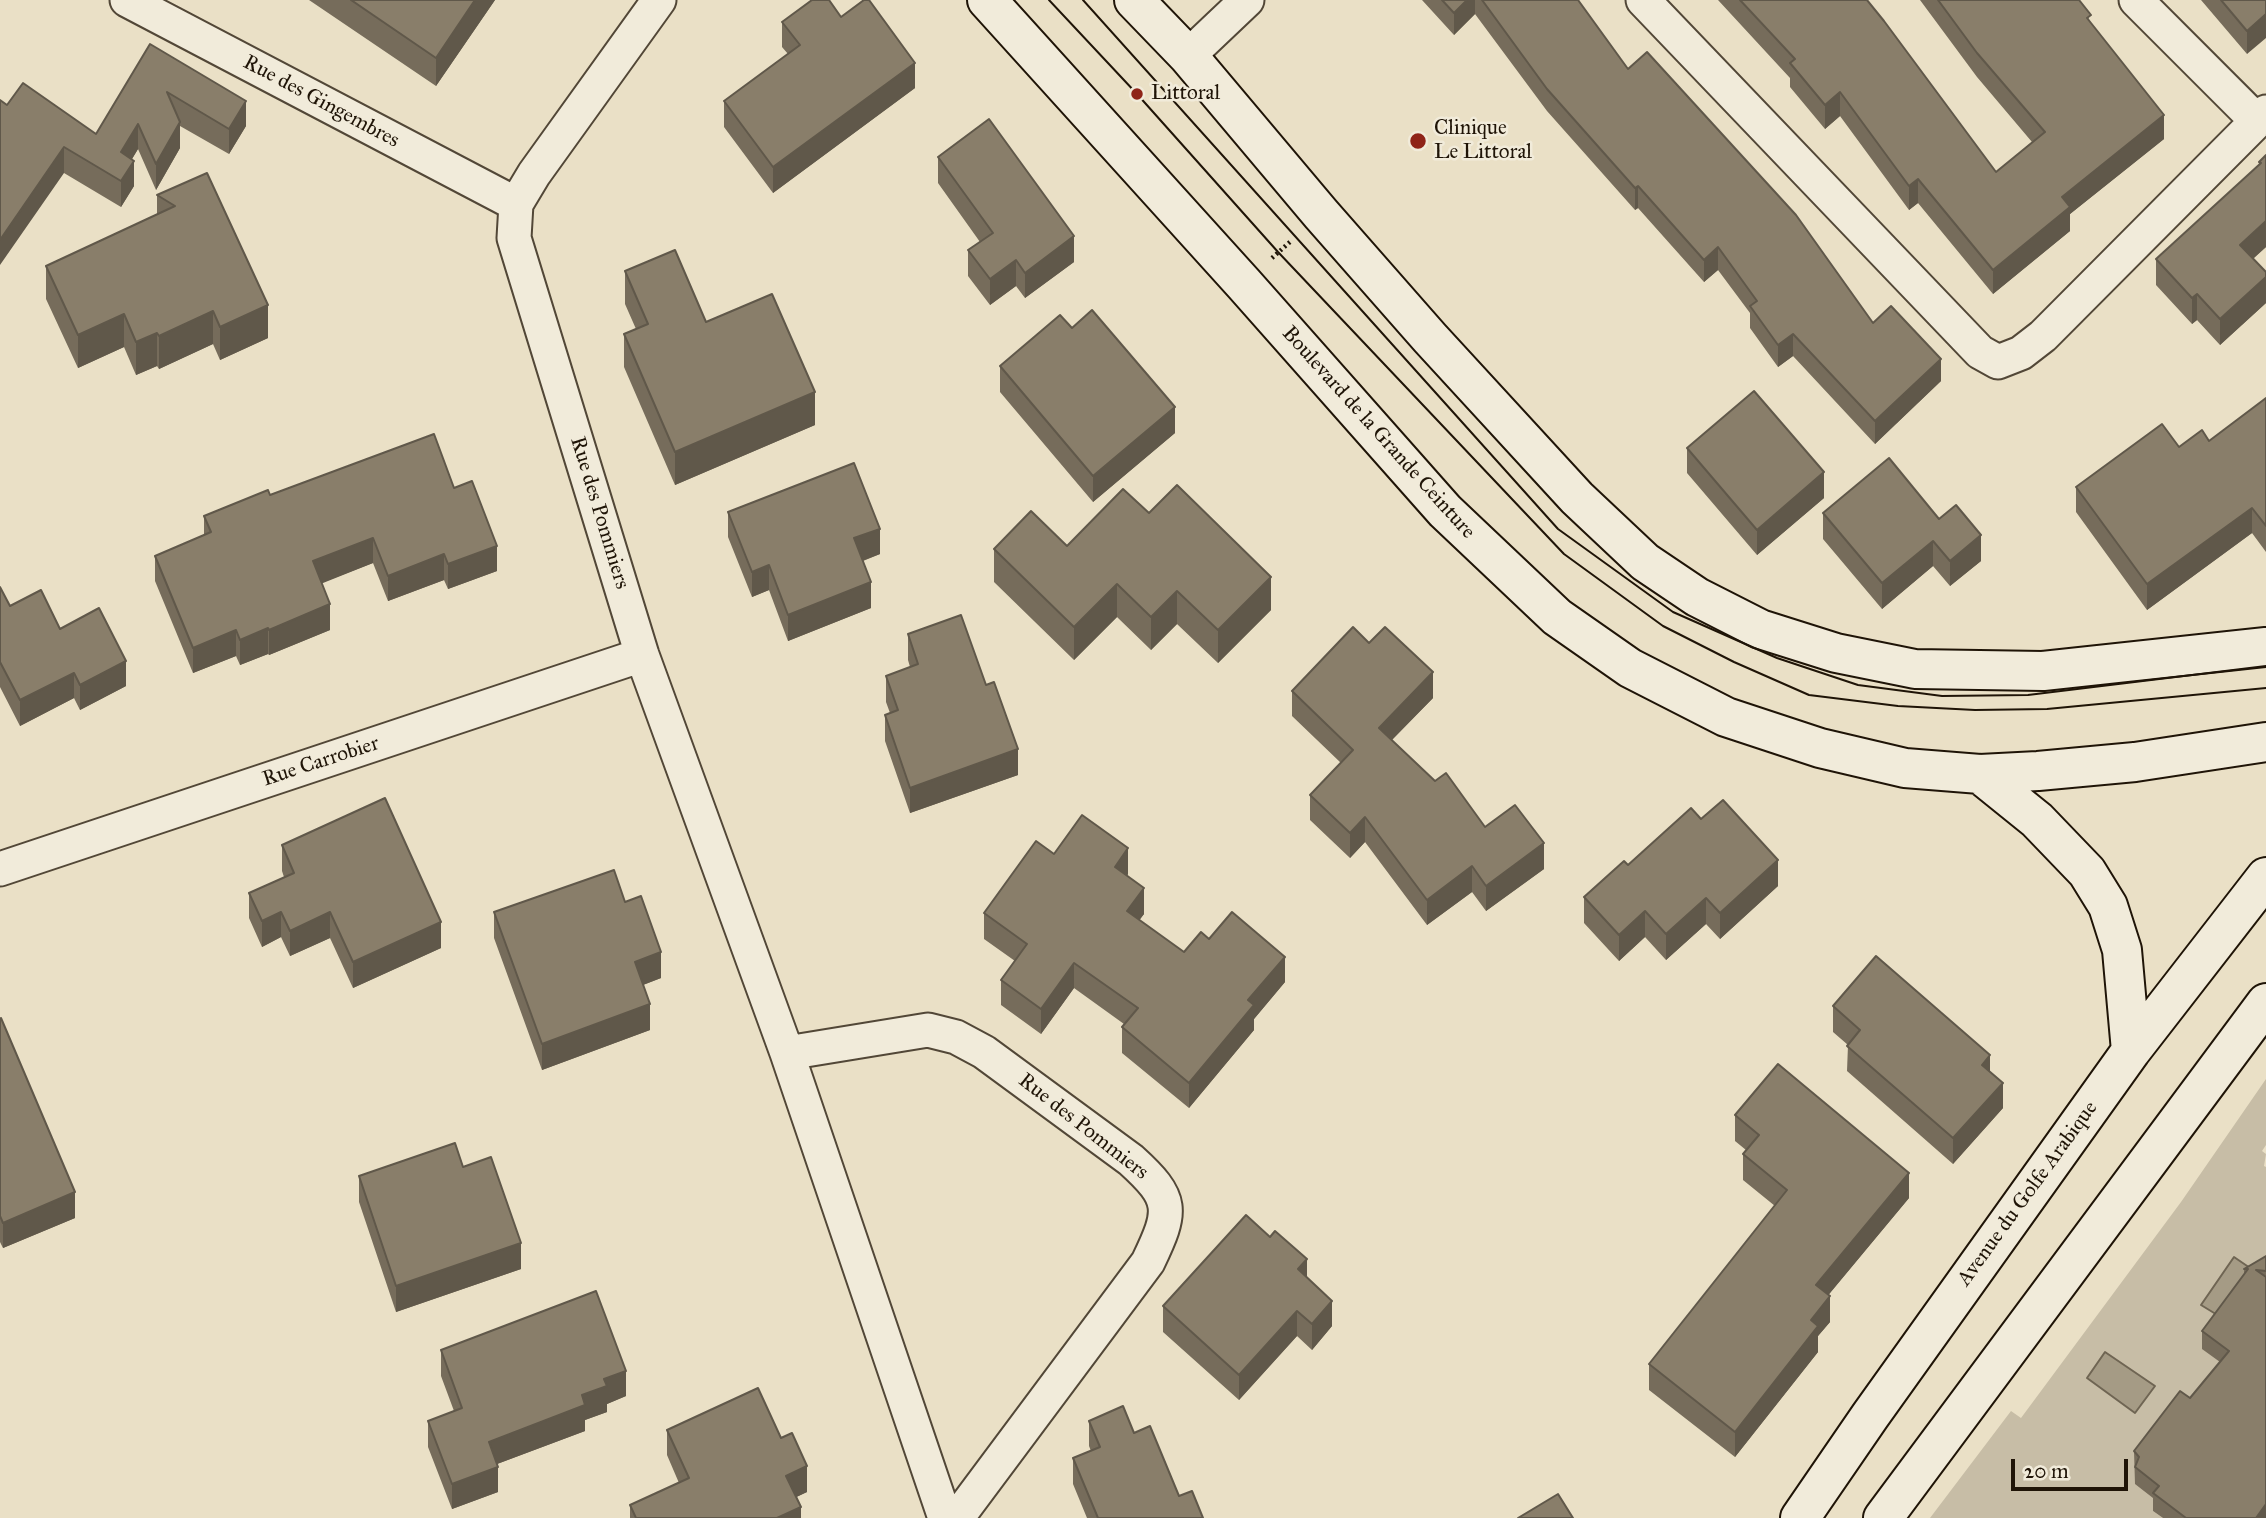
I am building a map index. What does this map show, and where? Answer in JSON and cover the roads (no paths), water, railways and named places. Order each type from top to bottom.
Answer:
[{"type":"main road","name":"Boulevard de la Grande Ceinture","points":[[987,0],[1445,511],[1557,617],[1630,668],[1726,717],[1821,748],[1905,768],[1980,774],[2135,762],[2266,742]]},
{"type":"main road","points":[[1134,0],[1188,57],[1430,338],[1577,498],[1644,562],[1697,597],[1760,628],[1836,653],[1915,669],[2043,671],[2266,647]]},
{"type":"main road","points":[[1980,774],[2037,820],[2087,872],[2108,906],[2122,950],[2131,1051]]},
{"type":"main road","name":"Avenue du Golfe Arabique","points":[[1800,1518],[2131,1051],[2266,877]]},
{"type":"main road","points":[[1883,1518],[2266,1003]]},
{"type":"street","name":"Rue des Gingembres","points":[[127,0],[516,204]]},
{"type":"street","name":"Rue des Pommiers","points":[[659,0],[534,174],[516,204],[514,238],[642,656],[787,1052],[945,1518]]},
{"type":"street","points":[[1188,57],[1247,0]]},
{"type":"street","points":[[1643,0],[1980,352],[1998,362],[2021,353],[2043,336],[2262,117],[2137,0]]},
{"type":"street","name":"Rue Carrobier","points":[[0,869],[642,656]]},
{"type":"street","name":"Rue des Pommiers","points":[[787,1052],[928,1030],[956,1037],[984,1052],[1131,1160],[1152,1179],[1166,1204],[1163,1231],[1148,1262],[957,1518]]},
{"type":"tram line","points":[[1049,0],[1278,252],[1564,554],[1663,626],[1734,662],[1809,695],[1898,706],[1975,710],[2047,709],[2266,688]]},
{"type":"tram line","points":[[1083,0],[1558,529],[1673,612],[1777,658],[1858,685],[1942,696],[2028,695],[2266,666]]},
{"type":"place","name":"Littoral","points":[[1137,94]]},
{"type":"place","name":"Clinique Le Littoral","points":[[1418,141]]}]
